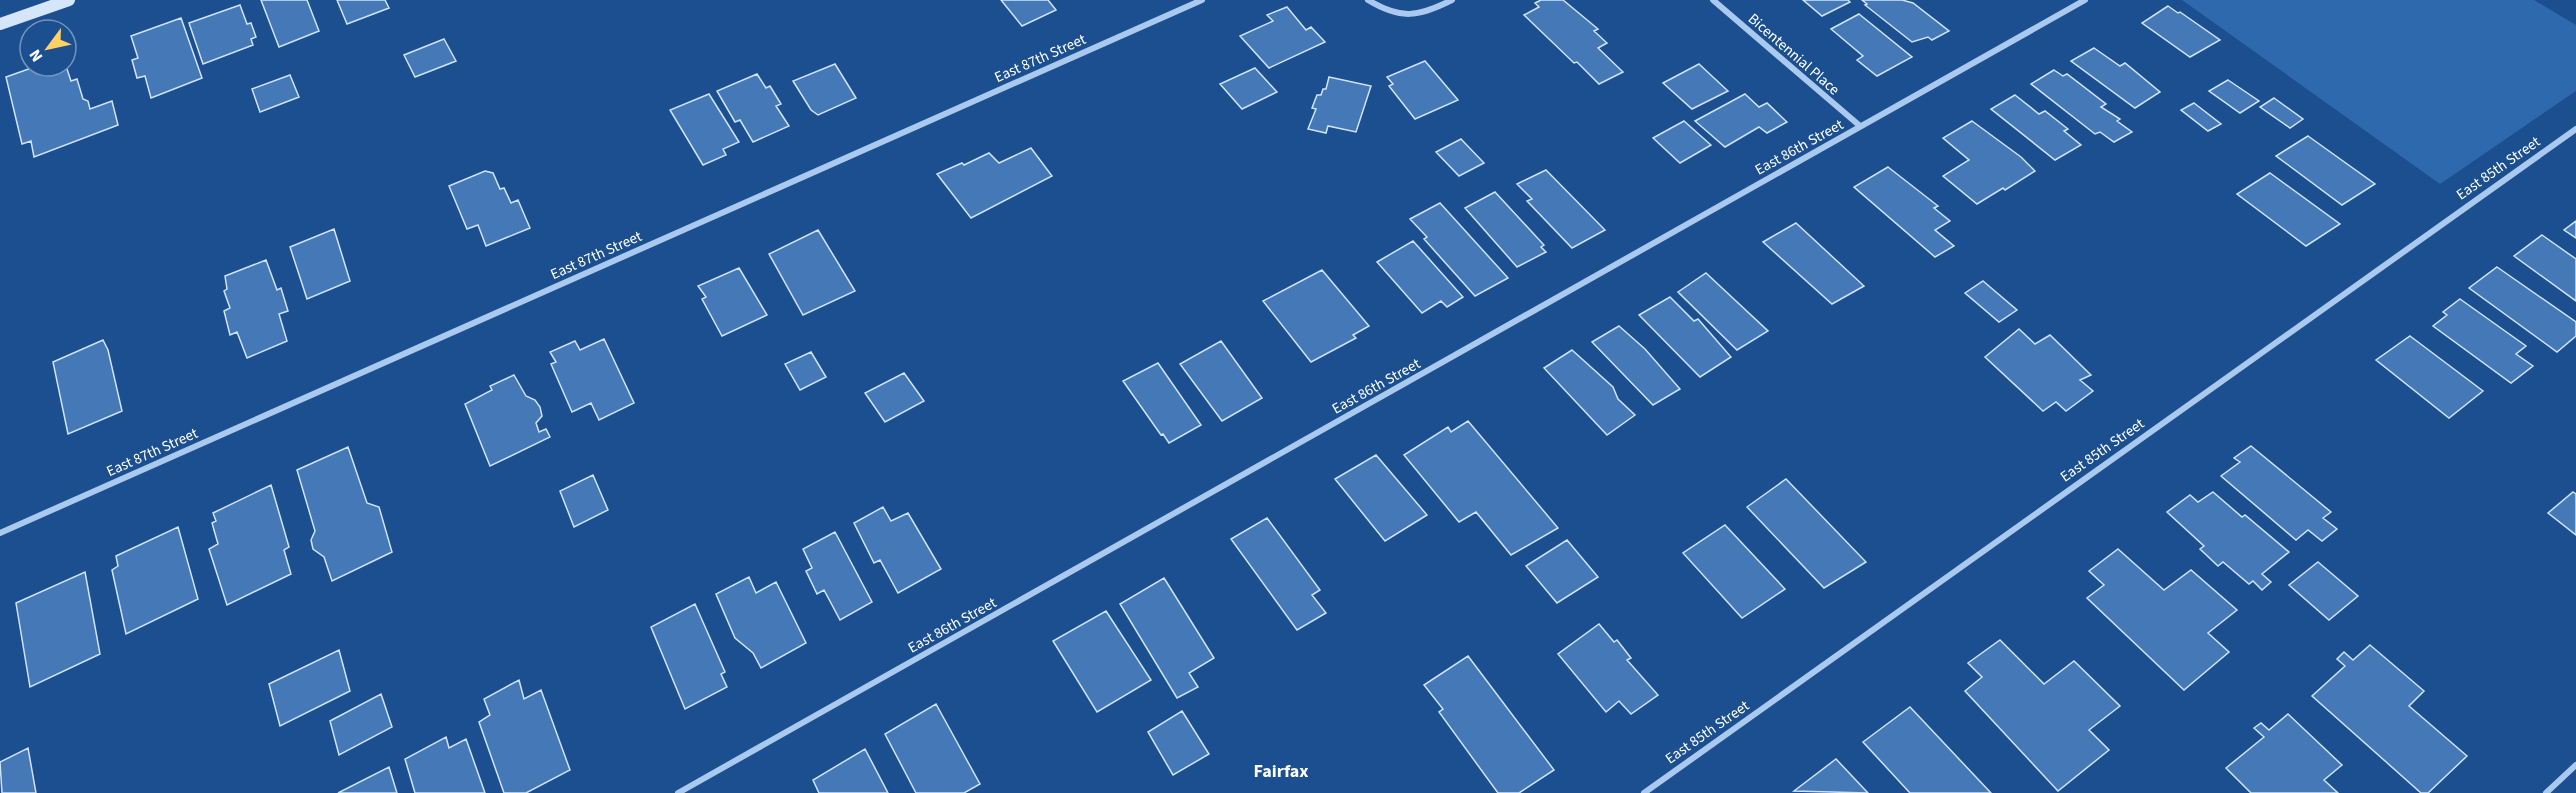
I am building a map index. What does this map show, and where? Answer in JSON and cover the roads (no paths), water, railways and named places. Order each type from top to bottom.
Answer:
[{"type":"street","points":[[0,24],[69,0]]},
{"type":"street","name":"East 87th Street","points":[[0,533],[1202,0]]},
{"type":"street","points":[[1368,0],[1384,10],[1412,16],[1452,0]]},
{"type":"street","name":"Bicentennial Place","points":[[1713,0],[1860,126]]},
{"type":"street","name":"East 86th Street","points":[[678,793],[2085,0]]},
{"type":"street","name":"East 85th Street","points":[[1644,793],[2576,129]]},
{"type":"street","points":[[2546,793],[2576,765]]},
{"type":"district","name":"Fairfax","points":[[1281,771]]}]
